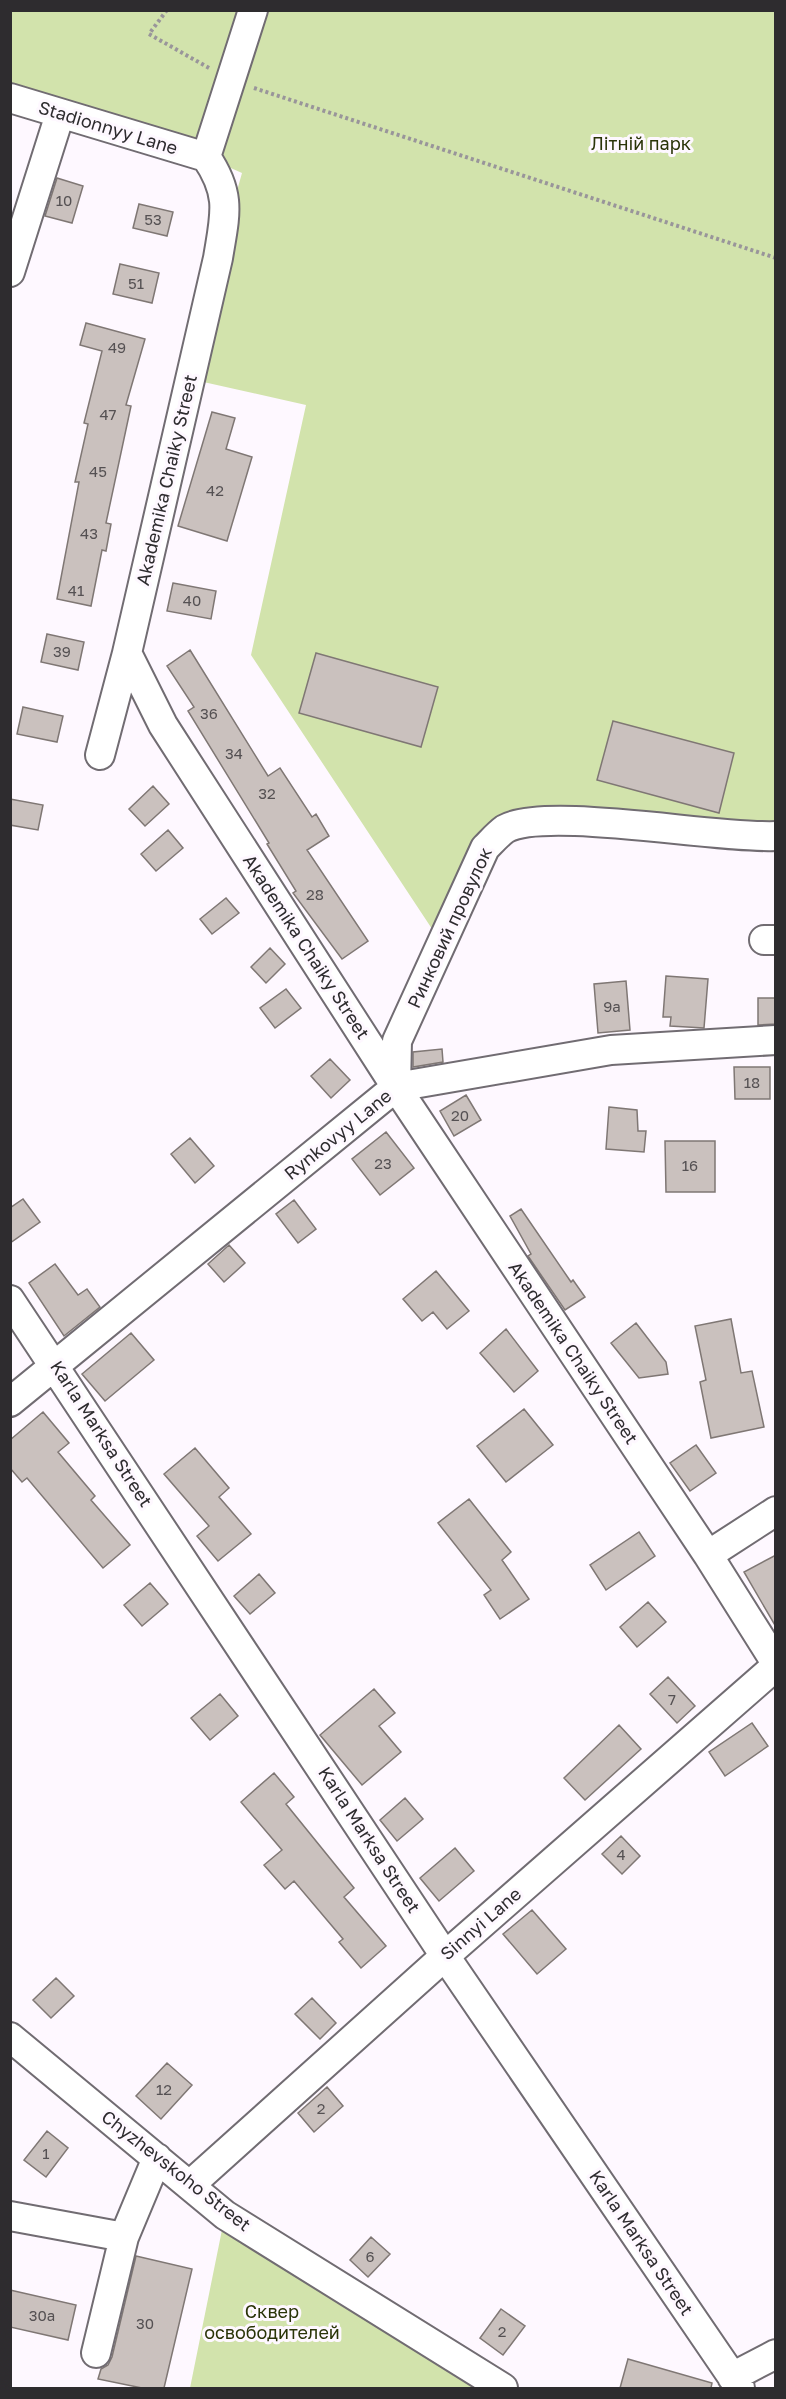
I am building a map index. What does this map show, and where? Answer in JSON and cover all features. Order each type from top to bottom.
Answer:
[{"type":"street","points":[[206,157],[253,10]]},
{"type":"street","name":"Stadionnyy Lane","points":[[10,98],[206,157]]},
{"type":"street","points":[[10,272],[60,114]]},
{"type":"street","name":"Akademika Chaiky Street","points":[[206,157],[221,178],[226,211],[218,258],[127,652],[164,725],[396,1087],[708,1555],[776,1664]]},
{"type":"street","points":[[100,755],[127,652]]},
{"type":"street","name":"Ринковий провулок","points":[[396,1087],[397,1041],[485,848],[506,829],[537,822],[582,822],[747,837],[776,836]]},
{"type":"street","name":"Rynkovyy Lane","points":[[10,1402],[396,1087],[611,1050],[776,1040]]},
{"type":"street","name":"Karla Marksa Street","points":[[10,1300],[56,1364],[445,1956],[736,2383]]},
{"type":"street","points":[[708,1555],[776,1511]]},
{"type":"street","name":"Sinnyi Lane","points":[[190,2185],[776,1664]]},
{"type":"street","name":"Chyzhevskoho Street","points":[[10,2037],[225,2215],[503,2388]]},
{"type":"street","points":[[96,2353],[124,2236],[157,2158]]},
{"type":"street","points":[[10,2216],[124,2236]]},
{"type":"street","points":[[736,2383],[776,2354]]},
{"type":"path","points":[[167,10],[149,34],[232,81],[776,258]]},
{"type":"green space","name":"Літній парк","points":[[10,11],[775,11],[775,834],[506,829],[442,944],[251,655],[306,405],[190,379],[218,258],[242,173],[206,157],[11,97]]},
{"type":"green space","name":"Сквер освободителей","points":[[225,2215],[503,2388],[190,2388]]},
{"type":"building","points":[[57,178],[83,186],[72,223],[45,216]]},
{"type":"building","points":[[139,204],[173,212],[167,236],[133,228]]},
{"type":"building","points":[[120,264],[159,273],[152,303],[113,294]]},
{"type":"building","points":[[86,323],[145,339],[126,405],[131,406],[106,523],[111,524],[106,551],[102,550],[91,606],[57,599],[79,482],[75,482],[88,424],[84,423],[102,351],[80,345]]},
{"type":"building","points":[[212,412],[235,418],[226,449],[252,457],[227,541],[178,526]]},
{"type":"building","points":[[173,583],[216,591],[211,619],[167,611]]},
{"type":"building","points":[[47,634],[84,642],[78,670],[41,662]]},
{"type":"building","points":[[190,650],[268,776],[280,768],[312,817],[316,814],[329,836],[307,850],[368,941],[342,959],[293,893],[296,891],[267,844],[269,843],[188,711],[194,707],[167,666]]},
{"type":"building","points":[[316,653],[438,687],[421,747],[299,713]]},
{"type":"building","points":[[23,707],[63,716],[57,742],[17,734]]},
{"type":"building","points":[[613,721],[734,753],[719,813],[597,780]]},
{"type":"building","points":[[153,786],[169,804],[145,826],[129,809]]},
{"type":"building","points":[[10,799],[43,805],[38,830],[10,825]]},
{"type":"building","points":[[168,830],[183,848],[156,871],[141,854]]},
{"type":"building","points":[[226,898],[239,913],[212,934],[200,919]]},
{"type":"building","points":[[270,948],[285,964],[266,983],[251,967]]},
{"type":"building","points":[[666,976],[708,979],[704,1028],[670,1026],[671,1017],[663,1017]]},
{"type":"building","points":[[626,981],[630,1030],[598,1033],[594,984]]},
{"type":"building","points":[[286,989],[301,1008],[275,1028],[260,1008]]},
{"type":"building","points":[[758,998],[776,998],[776,1024],[758,1025]]},
{"type":"building","points":[[442,1049],[443,1062],[413,1067],[413,1052]]},
{"type":"building","points":[[330,1059],[350,1080],[331,1098],[311,1076]]},
{"type":"building","points":[[734,1067],[770,1067],[770,1099],[735,1099]]},
{"type":"building","points":[[466,1095],[481,1120],[454,1136],[440,1111]]},
{"type":"building","points":[[609,1107],[637,1110],[638,1131],[646,1131],[644,1152],[606,1149]]},
{"type":"building","points":[[386,1132],[414,1168],[380,1195],[352,1159]]},
{"type":"building","points":[[190,1138],[214,1166],[195,1183],[171,1154]]},
{"type":"building","points":[[665,1141],[715,1141],[715,1192],[666,1192]]},
{"type":"building","points":[[23,1199],[40,1222],[10,1243],[10,1208]]},
{"type":"building","points":[[294,1200],[316,1229],[298,1243],[276,1214]]},
{"type":"building","points":[[521,1209],[571,1282],[573,1280],[585,1297],[565,1310],[528,1256],[531,1254],[510,1216]]},
{"type":"building","points":[[229,1245],[245,1263],[224,1282],[208,1264]]},
{"type":"building","points":[[55,1264],[78,1295],[87,1289],[100,1307],[64,1336],[29,1283]]},
{"type":"building","points":[[436,1271],[469,1311],[447,1329],[433,1312],[422,1321],[403,1299]]},
{"type":"building","points":[[731,1319],[741,1373],[752,1371],[764,1427],[711,1438],[700,1382],[706,1380],[695,1326]]},
{"type":"building","points":[[636,1323],[666,1362],[668,1374],[639,1378],[611,1343]]},
{"type":"building","points":[[506,1329],[538,1371],[514,1392],[480,1353]]},
{"type":"building","points":[[131,1333],[154,1360],[105,1401],[82,1374]]},
{"type":"building","points":[[524,1409],[553,1445],[506,1482],[477,1446]]},
{"type":"building","points":[[43,1412],[69,1443],[58,1452],[95,1496],[91,1500],[130,1545],[103,1568],[27,1478],[22,1482],[10,1468],[10,1440]]},
{"type":"building","points":[[696,1445],[716,1473],[690,1491],[670,1463]]},
{"type":"building","points":[[195,1448],[229,1488],[219,1497],[251,1534],[218,1561],[197,1536],[209,1526],[164,1474]]},
{"type":"building","points":[[469,1499],[511,1552],[502,1560],[529,1599],[500,1619],[484,1595],[491,1590],[438,1523]]},
{"type":"building","points":[[639,1532],[655,1556],[606,1590],[590,1565]]},
{"type":"building","points":[[776,1555],[776,1627],[744,1572]]},
{"type":"building","points":[[259,1574],[275,1593],[250,1614],[234,1596]]},
{"type":"building","points":[[150,1583],[168,1604],[142,1626],[124,1605]]},
{"type":"building","points":[[648,1602],[666,1622],[637,1647],[620,1627]]},
{"type":"building","points":[[668,1677],[695,1706],[677,1723],[650,1694]]},
{"type":"building","points":[[374,1689],[395,1713],[379,1726],[401,1752],[362,1785],[320,1735]]},
{"type":"building","points":[[220,1694],[238,1716],[210,1740],[191,1718]]},
{"type":"building","points":[[752,1723],[768,1746],[725,1776],[709,1752]]},
{"type":"building","points":[[619,1725],[641,1749],[585,1800],[564,1778]]},
{"type":"building","points":[[274,1773],[294,1797],[286,1804],[354,1888],[344,1897],[386,1946],[361,1968],[339,1942],[343,1939],[294,1881],[285,1889],[264,1865],[282,1850],[241,1802]]},
{"type":"building","points":[[405,1798],[423,1819],[397,1841],[380,1820]]},
{"type":"building","points":[[621,1836],[640,1856],[622,1874],[602,1854]]},
{"type":"building","points":[[455,1848],[474,1871],[439,1901],[420,1878]]},
{"type":"building","points":[[532,1910],[566,1949],[537,1974],[503,1934]]},
{"type":"building","points":[[56,1978],[74,1996],[51,2018],[33,2000]]},
{"type":"building","points":[[312,1998],[336,2023],[320,2039],[295,2014]]},
{"type":"building","points":[[167,2063],[192,2085],[161,2119],[136,2096]]},
{"type":"building","points":[[327,2087],[343,2106],[314,2132],[298,2113]]},
{"type":"building","points":[[47,2131],[68,2148],[46,2177],[24,2160]]},
{"type":"building","points":[[371,2237],[390,2254],[368,2277],[350,2260]]},
{"type":"building","points":[[136,2256],[192,2269],[164,2388],[142,2388],[98,2379],[101,2369],[108,2365],[112,2357]]},
{"type":"building","points":[[10,2290],[76,2305],[68,2340],[10,2327]]},
{"type":"building","points":[[501,2309],[525,2326],[503,2355],[480,2338]]},
{"type":"building","points":[[628,2359],[712,2383],[711,2388],[620,2388]]}]
